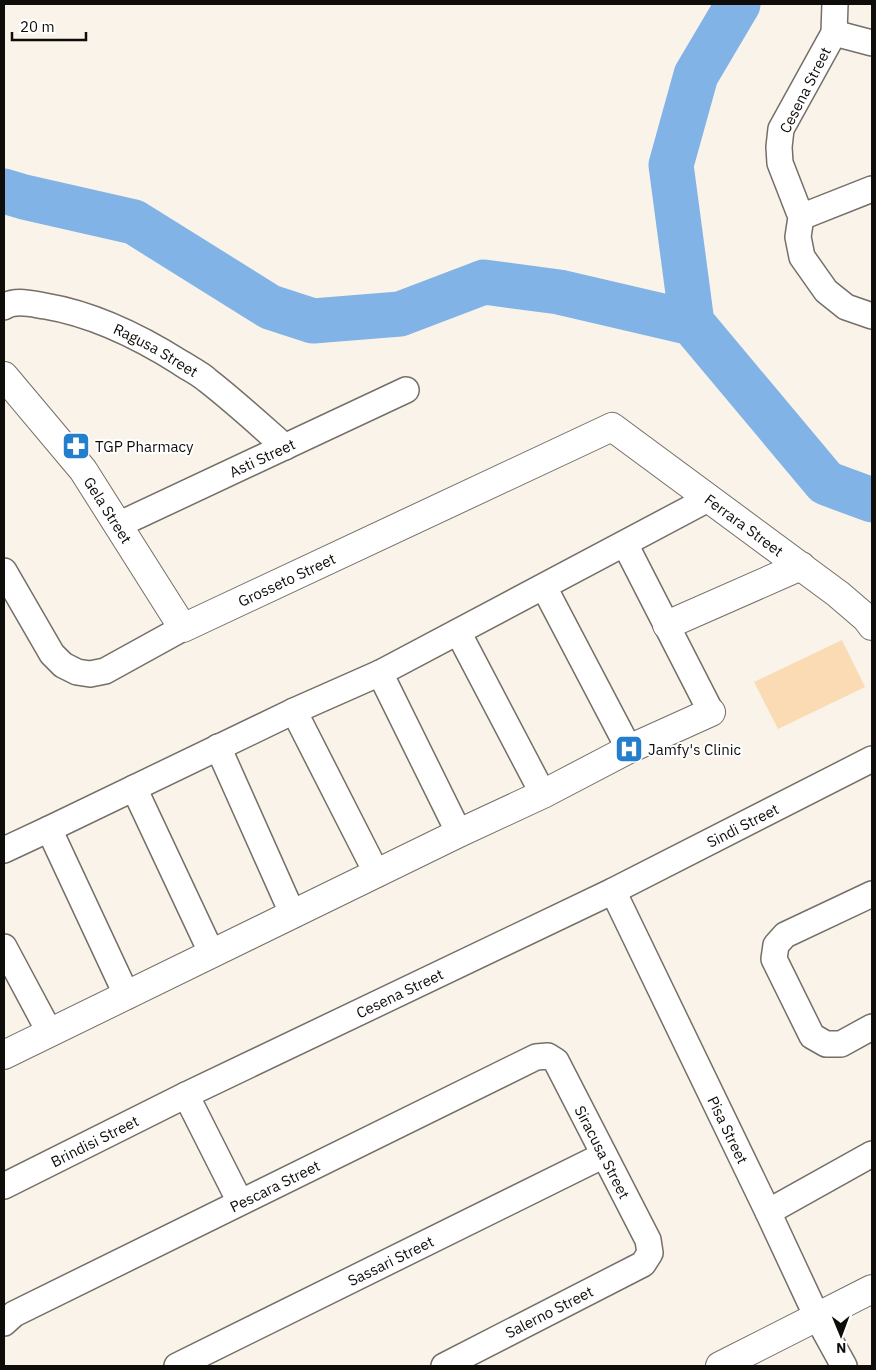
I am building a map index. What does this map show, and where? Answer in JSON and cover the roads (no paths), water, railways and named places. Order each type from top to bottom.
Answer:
[{"type":"street","name":"Cesena Street","points":[[835,4],[834,33],[781,129],[780,163],[801,217],[798,237],[802,257],[826,291],[846,307],[872,316]]},
{"type":"street","points":[[834,33],[872,43]]},
{"type":"street","points":[[801,217],[872,189]]},
{"type":"street","name":"Ragusa Street","points":[[4,307],[8,304],[26,303],[55,308],[89,317],[128,334],[167,354],[205,378],[285,447]]},
{"type":"street","name":"Gela Street","points":[[4,376],[83,470],[183,628]]},
{"type":"street","name":"Asti Street","points":[[118,525],[406,390]]},
{"type":"street","name":"Ferrara Street","points":[[612,427],[838,594],[866,618],[872,626]]},
{"type":"street","name":"Grosseto Street","points":[[4,571],[52,654],[62,665],[77,672],[90,674],[105,671],[183,628],[612,427]]},
{"type":"street","points":[[4,850],[294,711],[380,673],[708,499]]},
{"type":"street","points":[[4,1055],[459,833],[543,794],[629,749],[711,712],[625,544]]},
{"type":"street","points":[[667,625],[801,566]]},
{"type":"street","points":[[544,587],[629,749]]},
{"type":"street","points":[[458,632],[543,794]]},
{"type":"street","points":[[380,673],[459,833]]},
{"type":"street","points":[[294,711],[377,874]]},
{"type":"street","points":[[218,747],[293,915]]},
{"type":"street","name":"Sindi Street","points":[[613,891],[872,759]]},
{"type":"street","points":[[134,788],[212,954]]},
{"type":"street","points":[[50,829],[127,996]]},
{"type":"street","name":"Cesena Street","points":[[186,1095],[613,891]]},
{"type":"street","name":"Pisa Street","points":[[613,891],[817,1317],[844,1366]]},
{"type":"street","points":[[872,894],[785,935],[776,945],[774,958],[812,1036],[826,1044],[841,1044],[872,1027]]},
{"type":"street","points":[[5,953],[50,1033]]},
{"type":"street","name":"Siracusa Street","points":[[548,1056],[556,1062],[648,1240],[650,1253]]},
{"type":"street","name":"Pescara Street","points":[[4,1323],[14,1314],[240,1202],[536,1057],[548,1056]]},
{"type":"street","points":[[186,1095],[240,1202]]},
{"type":"street","name":"Brindisi Street","points":[[4,1186],[186,1095]]},
{"type":"street","points":[[768,1212],[872,1154]]},
{"type":"street","name":"Sassari Street","points":[[177,1366],[604,1155]]},
{"type":"street","name":"Salerno Street","points":[[444,1366],[643,1264],[650,1253]]},
{"type":"street","points":[[720,1366],[872,1289]]},
{"type":"waterway","points":[[738,4],[696,75],[671,165],[692,323],[826,483],[872,500]]},
{"type":"waterway","points":[[4,191],[134,222],[270,307],[313,321],[400,314],[484,282],[559,292],[692,323]]},
{"type":"place","name":"TGP Pharmacy","points":[[76,446]]},
{"type":"place","name":"Jamfy's Clinic","points":[[629,749]]}]
